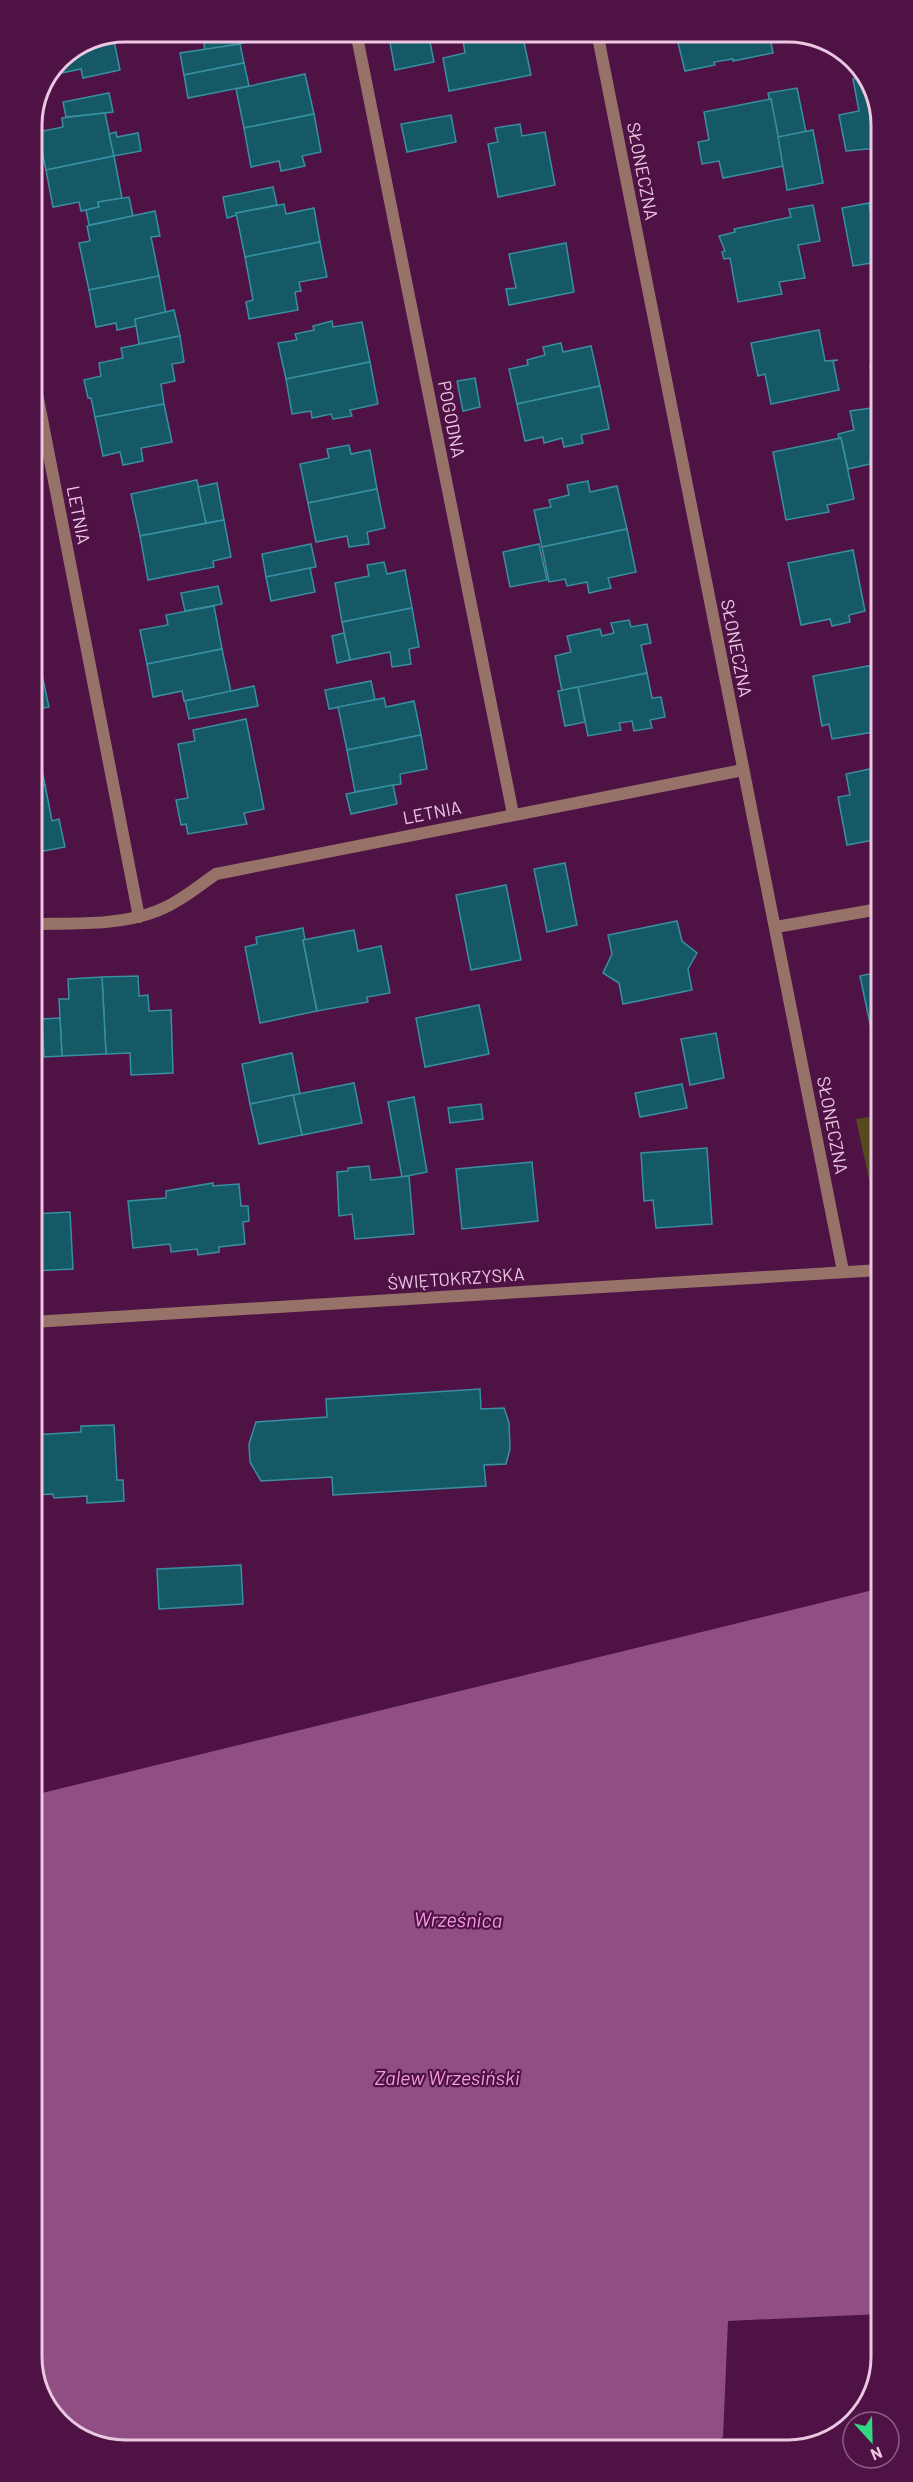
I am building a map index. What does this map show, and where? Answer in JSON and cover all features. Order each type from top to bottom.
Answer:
[{"type":"street","name":"POGODNA","points":[[358,42],[513,814]]},
{"type":"street","name":"SŁONECZNA","points":[[599,42],[843,1271]]},
{"type":"street","name":"LETNIA","points":[[42,419],[139,917]]},
{"type":"street","name":"LETNIA","points":[[42,924],[99,922],[139,917],[159,910],[216,874],[743,770]]},
{"type":"street","points":[[776,927],[871,910]]},
{"type":"street","name":"ŚWIĘTOKRZYSKA","points":[[42,1321],[871,1270]]},
{"type":"shaded area","points":[[871,1116],[871,1188],[856,1119]]},
{"type":"water","name":"Zalew Wrzesiński","points":[[871,1591],[871,2314],[728,2321],[723,2437],[718,2440],[119,2440],[98,2436],[74,2423],[56,2403],[48,2389],[42,2357],[42,1793]]},
{"type":"building","points":[[204,42],[249,42],[205,50]]},
{"type":"building","points":[[390,42],[430,42],[434,62],[395,70]]},
{"type":"building","points":[[463,42],[524,42],[531,75],[449,91],[443,58],[465,53]]},
{"type":"building","points":[[771,42],[773,53],[733,61],[733,59],[714,62],[715,65],[685,71],[678,43]]},
{"type":"building","points":[[115,43],[120,70],[83,78],[81,69],[60,73],[79,56],[93,48]]},
{"type":"building","points":[[240,44],[244,63],[184,75],[180,53]]},
{"type":"building","points":[[244,63],[249,86],[188,98],[184,75]]},
{"type":"building","points":[[305,74],[314,114],[244,128],[236,89]]},
{"type":"building","points":[[856,78],[860,83],[868,103],[871,149],[846,151],[839,115],[859,111],[853,79]]},
{"type":"building","points":[[797,88],[806,132],[778,137],[768,93]]},
{"type":"building","points":[[109,93],[113,112],[66,117],[63,102]]},
{"type":"building","points":[[771,99],[784,166],[723,178],[719,161],[702,164],[698,142],[709,140],[704,112]]},
{"type":"building","points":[[105,113],[114,156],[46,170],[42,151],[42,131],[63,127],[62,118]]},
{"type":"building","points":[[314,114],[321,152],[302,156],[305,166],[281,171],[279,161],[251,167],[244,128]]},
{"type":"building","points":[[451,115],[456,142],[407,152],[401,124]]},
{"type":"building","points":[[520,124],[522,136],[545,132],[555,185],[498,197],[488,144],[498,142],[495,128]]},
{"type":"building","points":[[813,130],[823,183],[787,190],[778,137]]},
{"type":"building","points":[[116,132],[117,137],[138,133],[141,151],[114,156],[109,134]]},
{"type":"building","points":[[114,156],[122,198],[98,202],[99,207],[81,211],[79,202],[53,207],[46,170]]},
{"type":"building","points":[[273,187],[277,205],[236,213],[237,215],[227,218],[223,197]]},
{"type":"building","points":[[129,197],[133,216],[89,225],[86,210],[99,207],[98,202]]},
{"type":"building","points":[[869,203],[871,263],[853,266],[842,208]]},
{"type":"building","points":[[284,204],[286,214],[314,208],[320,242],[245,257],[236,213]]},
{"type":"building","points":[[813,205],[820,241],[798,245],[805,278],[779,282],[782,294],[738,302],[730,258],[724,259],[722,252],[725,251],[719,236],[735,232],[734,229],[791,217],[789,209]]},
{"type":"building","points":[[155,211],[160,236],[151,237],[159,276],[89,290],[79,243],[90,241],[87,226]]},
{"type":"building","points":[[320,242],[327,277],[299,282],[301,291],[295,292],[298,310],[249,319],[246,302],[253,300],[245,257]]},
{"type":"building","points":[[566,243],[574,292],[509,305],[506,289],[516,288],[509,254]]},
{"type":"building","points":[[159,276],[166,314],[135,319],[136,326],[117,330],[116,323],[96,327],[89,290]]},
{"type":"building","points":[[174,310],[180,336],[139,344],[135,319]]},
{"type":"building","points":[[332,321],[333,327],[362,322],[370,362],[286,379],[278,343],[297,340],[295,334],[314,330],[313,326]]},
{"type":"building","points":[[819,330],[825,361],[838,360],[833,361],[839,390],[771,404],[765,374],[758,376],[751,343]]},
{"type":"building","points":[[180,336],[184,362],[172,364],[175,381],[161,384],[164,404],[95,417],[84,380],[101,376],[99,363],[123,358],[121,348]]},
{"type":"building","points":[[561,343],[563,352],[591,346],[600,386],[517,404],[509,369],[528,365],[527,360],[545,355],[543,347]]},
{"type":"building","points":[[370,362],[378,404],[350,410],[352,416],[333,419],[331,414],[312,418],[311,411],[292,414],[286,379]]},
{"type":"building","points":[[475,378],[480,407],[463,411],[457,381]]},
{"type":"building","points":[[600,386],[609,429],[581,435],[583,443],[564,447],[562,438],[544,443],[543,437],[525,441],[517,404]]},
{"type":"building","points":[[164,404],[172,442],[141,448],[143,461],[123,465],[120,452],[103,456],[95,417]]},
{"type":"building","points":[[871,408],[871,464],[848,469],[838,434],[854,430],[850,411]]},
{"type":"building","points":[[841,438],[854,499],[827,505],[829,512],[786,520],[773,452]]},
{"type":"building","points":[[349,445],[351,454],[370,450],[377,489],[308,503],[300,464],[329,458],[327,449]]},
{"type":"building","points":[[197,480],[206,523],[140,536],[131,494]]},
{"type":"building","points":[[588,481],[590,492],[617,486],[627,529],[542,547],[534,510],[551,507],[549,500],[569,495],[567,485]]},
{"type":"building","points":[[217,483],[224,520],[206,523],[198,487]]},
{"type":"building","points":[[377,489],[385,528],[367,532],[369,544],[349,547],[347,536],[316,542],[308,503]]},
{"type":"building","points":[[224,520],[231,557],[213,561],[214,567],[148,580],[140,536]]},
{"type":"building","points":[[627,529],[636,572],[608,578],[611,588],[589,593],[587,582],[567,586],[565,579],[549,582],[542,547]]},
{"type":"building","points":[[311,544],[316,567],[266,577],[262,554]]},
{"type":"building","points":[[539,544],[547,580],[510,587],[503,552]]},
{"type":"building","points":[[853,550],[865,611],[849,615],[850,622],[832,626],[830,619],[801,625],[788,563]]},
{"type":"building","points":[[384,562],[387,574],[405,570],[412,608],[342,622],[335,583],[369,576],[367,565]]},
{"type":"building","points":[[310,568],[315,592],[271,601],[266,577]]},
{"type":"building","points":[[218,586],[222,604],[185,611],[181,593]]},
{"type":"building","points":[[214,606],[222,649],[147,664],[140,630],[168,625],[166,615]]},
{"type":"building","points":[[412,608],[419,647],[409,649],[411,664],[392,667],[390,652],[350,660],[342,622]]},
{"type":"building","points":[[629,620],[631,627],[647,624],[651,643],[641,645],[647,673],[562,691],[555,656],[571,652],[567,636],[600,629],[602,636],[614,633],[611,623]]},
{"type":"building","points":[[344,633],[350,660],[337,663],[332,636]]},
{"type":"building","points":[[222,649],[231,692],[184,701],[182,691],[153,697],[147,664]]},
{"type":"building","points":[[871,665],[871,732],[832,739],[829,724],[822,726],[813,676]]},
{"type":"building","points":[[647,673],[652,698],[661,697],[665,717],[650,720],[652,728],[634,731],[632,721],[619,723],[621,730],[588,736],[578,687]]},
{"type":"building","points":[[42,675],[49,707],[42,708]]},
{"type":"building","points":[[371,681],[375,700],[329,709],[325,690]]},
{"type":"building","points":[[254,686],[258,706],[189,719],[185,701]]},
{"type":"building","points":[[578,687],[585,722],[565,726],[558,691]]},
{"type":"building","points":[[384,698],[386,707],[414,701],[421,735],[347,750],[338,707]]},
{"type":"building","points":[[246,719],[264,809],[244,813],[247,824],[188,834],[186,824],[181,825],[176,800],[188,798],[178,744],[195,741],[193,730]]},
{"type":"building","points":[[421,735],[427,769],[400,774],[401,784],[355,792],[347,750]]},
{"type":"building","points":[[871,769],[871,840],[847,845],[838,797],[850,795],[846,774]]},
{"type":"building","points":[[42,770],[45,785],[42,786]]},
{"type":"building","points":[[45,785],[52,821],[59,819],[65,847],[42,851],[42,786]]},
{"type":"building","points":[[393,785],[397,804],[351,814],[346,794]]},
{"type":"building","points":[[565,863],[577,925],[547,932],[534,869]]},
{"type":"building","points":[[506,885],[521,960],[471,970],[456,895]]},
{"type":"building","points":[[677,921],[682,941],[697,953],[688,969],[692,990],[623,1004],[619,983],[603,973],[612,954],[608,935]]},
{"type":"building","points":[[303,928],[305,940],[303,940],[317,1011],[260,1023],[245,947],[257,944],[256,937]]},
{"type":"building","points":[[354,930],[358,951],[381,946],[390,993],[367,997],[368,1002],[317,1011],[303,940]]},
{"type":"building","points":[[871,974],[871,1028],[860,976]]},
{"type":"building","points":[[138,976],[139,996],[148,995],[149,1011],[171,1010],[173,1073],[131,1075],[130,1053],[106,1054],[102,977]]},
{"type":"building","points":[[102,977],[106,1054],[62,1056],[59,999],[69,999],[68,979]]},
{"type":"building","points":[[479,1005],[489,1054],[425,1067],[416,1018]]},
{"type":"building","points":[[60,1018],[62,1056],[44,1057],[42,1019]]},
{"type":"building","points":[[716,1033],[724,1078],[690,1085],[681,1039]]},
{"type":"building","points":[[292,1053],[300,1094],[250,1104],[242,1064]]},
{"type":"building","points":[[354,1083],[362,1123],[302,1135],[293,1095]]},
{"type":"building","points":[[682,1084],[687,1108],[640,1117],[635,1093]]},
{"type":"building","points":[[293,1095],[302,1135],[259,1144],[250,1104]]},
{"type":"building","points":[[414,1097],[427,1172],[402,1177],[388,1102]]},
{"type":"building","points":[[481,1104],[483,1119],[450,1123],[448,1108]]},
{"type":"building","points":[[707,1148],[712,1224],[656,1228],[653,1200],[644,1201],[641,1153]]},
{"type":"building","points":[[532,1162],[538,1221],[462,1229],[456,1169]]},
{"type":"building","points":[[369,1166],[371,1180],[409,1176],[414,1234],[355,1239],[352,1214],[339,1216],[337,1172],[348,1171],[348,1168]]},
{"type":"building","points":[[213,1183],[213,1186],[239,1184],[241,1206],[248,1206],[249,1221],[243,1222],[245,1244],[219,1247],[219,1252],[198,1255],[197,1249],[171,1252],[170,1244],[133,1248],[128,1201],[166,1198],[166,1191]]},
{"type":"building","points":[[70,1212],[73,1269],[42,1271],[42,1214]]},
{"type":"building","points":[[480,1389],[481,1409],[504,1408],[509,1423],[510,1449],[506,1464],[484,1465],[486,1486],[333,1495],[332,1477],[261,1481],[250,1462],[249,1444],[256,1422],[327,1417],[326,1399]]},
{"type":"building","points":[[114,1425],[117,1480],[123,1480],[124,1501],[87,1503],[87,1496],[54,1498],[53,1494],[42,1495],[42,1434],[81,1432],[81,1426]]},
{"type":"building","points":[[241,1565],[243,1604],[159,1609],[157,1569]]},
{"type":"water label","name":"Wrześnica","points":[[458,1919]]}]
